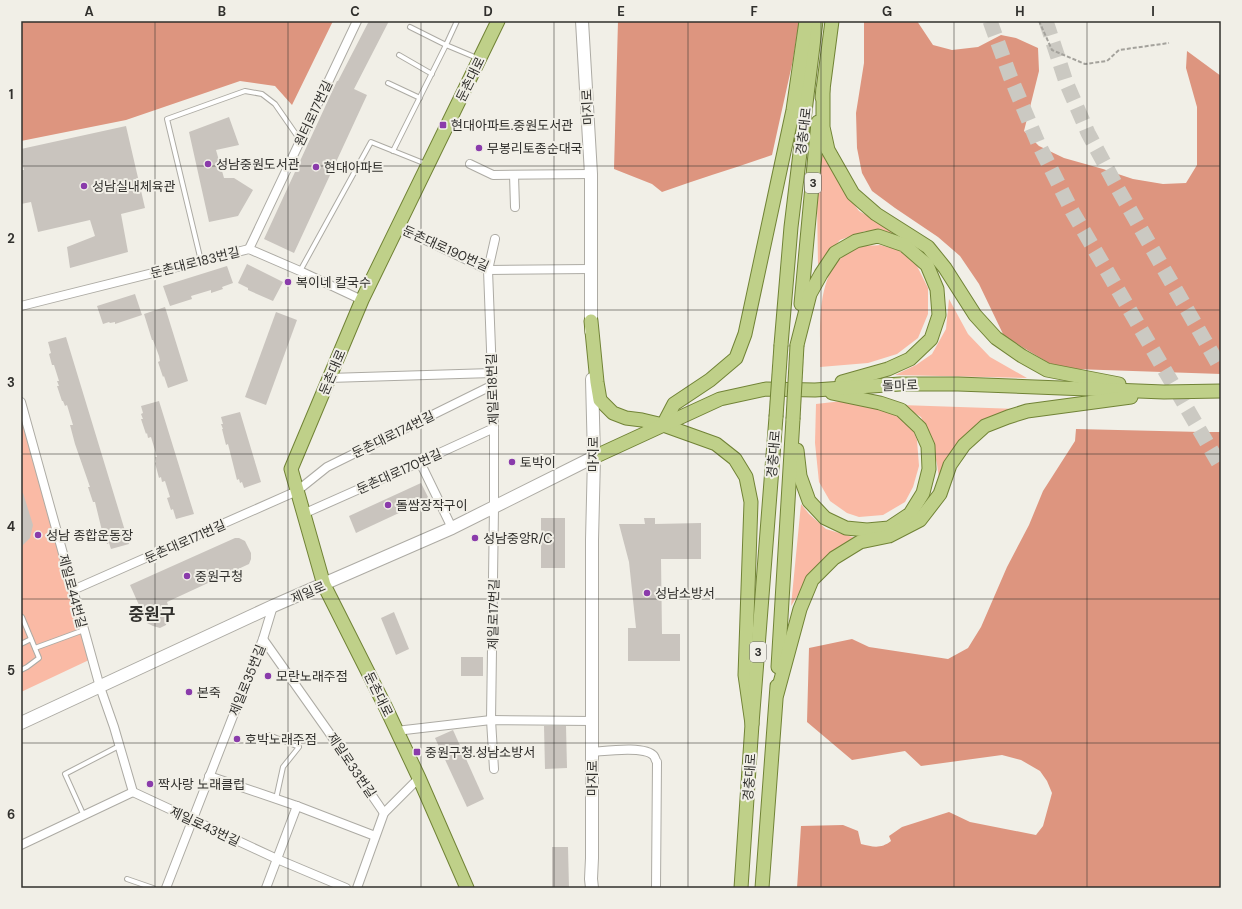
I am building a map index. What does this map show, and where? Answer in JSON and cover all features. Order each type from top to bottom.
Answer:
[{"type":"main road","name":"둔촌대로","points":[[467,888],[419,778],[386,708],[324,585],[291,469],[362,300],[498,21]]},
{"type":"main road","points":[[663,426],[674,404],[710,380],[736,358],[745,334],[793,110],[806,21]]},
{"type":"main road","name":"경충대로","points":[[742,888],[752,724],[781,344],[791,227],[816,21]]},
{"type":"main road","name":"경충대로","points":[[762,888],[777,694],[797,345],[817,135],[832,21]]},
{"type":"main road","points":[[823,89],[823,127],[828,150],[853,194],[876,214],[928,248],[945,268],[975,315],[996,338],[1022,356],[1047,370],[1164,392]]},
{"type":"main road","points":[[797,345],[810,294],[835,253],[856,241],[878,236],[904,245],[927,265],[937,289],[940,315],[931,339],[910,359],[888,369],[815,390]]},
{"type":"main road","points":[[591,321],[600,400],[613,413],[626,418],[642,420],[663,426],[716,444],[735,459],[746,477],[751,502],[745,675],[752,724]]},
{"type":"main road","name":"돌마로","points":[[594,457],[720,399],[766,389],[815,390],[900,384],[958,384],[1164,392],[1221,392]]},
{"type":"main road","points":[[793,419],[800,476],[809,501],[825,518],[846,528],[867,530],[889,528],[910,514],[923,493],[929,469],[928,446],[920,428],[901,410],[880,403],[815,390]]},
{"type":"main road","points":[[777,694],[800,608],[812,580],[834,558],[860,542],[889,536],[920,520],[940,494],[950,466],[964,445],[985,426],[1027,411],[1164,392]]},
{"type":"street","name":"원터로17번길","points":[[249,249],[357,21]]},
{"type":"street","name":"마지로","points":[[582,21],[591,174],[590,269],[594,457],[592,540],[592,888]]},
{"type":"street","points":[[470,164],[493,175],[591,174]]},
{"type":"street","points":[[514,175],[515,207]]},
{"type":"street","name":"둔촌대로190번길","points":[[398,227],[488,270],[590,269]]},
{"type":"street","name":"제일로18번길","points":[[494,508],[493,385],[488,270],[495,239]]},
{"type":"street","name":"둔촌대로183번길","points":[[21,306],[249,249],[362,300]]},
{"type":"street","points":[[330,378],[492,373]]},
{"type":"street","name":"둔촌대로174번길","points":[[297,491],[327,467],[493,385]]},
{"type":"street","name":"제일로44번길","points":[[21,402],[100,687]]},
{"type":"street","name":"둔촌대로170번길","points":[[303,514],[494,428]]},
{"type":"street","name":"제일로","points":[[21,724],[273,606],[452,528],[594,457]]},
{"type":"street","points":[[420,462],[452,528]]},
{"type":"street","name":"둔촌대로171번길","points":[[73,590],[297,491]]},
{"type":"street","name":"제일로17번길","points":[[494,508],[491,720],[494,769]]},
{"type":"street","name":"제일로35번길","points":[[166,888],[263,639],[273,606]]},
{"type":"street","name":"제일로33번길","points":[[263,639],[384,813]]},
{"type":"street","points":[[21,845],[133,792],[120,746],[100,687]]},
{"type":"street","name":"둔촌대로","points":[[396,731],[491,720],[592,721]]},
{"type":"street","points":[[592,752],[638,750],[647,751],[654,756],[656,762],[656,888]]},
{"type":"street","points":[[209,776],[297,806],[375,836]]},
{"type":"street","points":[[357,888],[384,813],[419,778]]},
{"type":"street","name":"제일로43번길","points":[[133,792],[277,859],[346,888]]},
{"type":"street","points":[[266,888],[297,806]]},
{"type":"lane","points":[[393,151],[457,21]]},
{"type":"lane","points":[[410,27],[446,45],[480,59]]},
{"type":"lane","points":[[399,55],[432,74]]},
{"type":"lane","points":[[388,83],[420,98]]},
{"type":"lane","points":[[201,261],[167,119],[245,90],[262,94],[275,104],[300,141]]},
{"type":"lane","points":[[300,271],[371,142],[428,165]]},
{"type":"lane","points":[[21,618],[22,617],[39,658],[28,667],[21,670]]},
{"type":"lane","points":[[35,648],[84,630]]},
{"type":"lane","points":[[21,644],[31,639]]},
{"type":"lane","points":[[269,736],[299,747],[283,767],[276,799]]},
{"type":"lane","points":[[84,816],[65,774],[120,746]]},
{"type":"lane","points":[[127,879],[153,888]]},
{"type":"path","points":[[1039,21],[1052,50],[1085,64],[1107,61],[1118,50],[1169,43]]},
{"type":"shaded area","points":[[21,21],[333,21],[292,105],[275,86],[240,81],[126,120],[21,141]]},
{"type":"shaded area","points":[[618,21],[799,21],[793,60],[772,155],[662,192],[652,184],[614,169]]},
{"type":"shaded area","points":[[864,21],[917,21],[933,45],[952,50],[978,47],[1001,35],[1016,38],[1038,48],[1039,71],[1024,131],[1039,146],[1064,158],[1133,179],[1163,184],[1186,183],[1197,165],[1197,107],[1186,68],[1187,51],[1221,76],[1221,374],[1074,369],[1052,365],[1004,336],[979,284],[960,256],[938,237],[872,191],[862,173],[857,148],[856,113],[864,63]]},
{"type":"shaded area","points":[[822,147],[843,189],[859,211],[899,234],[865,231],[840,240],[818,265],[817,201]]},
{"type":"shaded area","points":[[880,245],[899,250],[917,266],[928,288],[928,314],[918,338],[897,354],[868,363],[820,367],[820,317],[822,300],[832,269],[842,257],[856,248]]},
{"type":"shaded area","points":[[949,299],[968,334],[990,357],[1027,378],[895,375],[916,365],[932,354],[946,329]]},
{"type":"shaded area","points":[[851,400],[898,411],[911,425],[917,440],[919,466],[913,487],[905,502],[883,515],[859,517],[847,513],[830,501],[819,482],[815,443],[816,404]]},
{"type":"shaded area","points":[[901,405],[1018,409],[974,429],[956,445],[939,478],[932,443],[921,417]]},
{"type":"shaded area","name":"성남 종합운동장","points":[[21,409],[89,660],[21,692]]},
{"type":"shaded area","points":[[1076,429],[1221,432],[1221,888],[797,888],[801,826],[843,825],[858,831],[861,844],[877,847],[891,841],[889,836],[902,827],[949,812],[970,822],[1036,835],[1043,826],[1052,793],[1047,781],[1040,771],[1021,760],[1002,755],[921,766],[905,751],[852,760],[807,722],[809,648],[852,639],[869,647],[948,659],[968,648],[981,627],[1007,567],[1029,525],[1043,491],[1075,441]]},
{"type":"shaded area","points":[[801,504],[809,514],[826,529],[859,539],[811,574],[791,606]]},
{"type":"building","name":"현대아파트","points":[[369,21],[389,21],[354,89],[367,95],[294,253],[264,239],[337,81]]},
{"type":"building","name":"성남중원도서관","points":[[229,117],[239,145],[216,150],[224,178],[234,178],[253,190],[238,216],[209,222],[189,132]]},
{"type":"building","name":"성남실내체육관","points":[[126,126],[145,208],[121,214],[128,252],[70,268],[67,247],[95,236],[90,220],[38,232],[31,202],[21,204],[21,170],[24,170],[21,158],[21,149]]},
{"type":"building","points":[[247,264],[283,282],[273,301],[248,290],[248,288],[238,283]]},
{"type":"building","points":[[227,266],[233,283],[222,287],[223,289],[211,293],[211,290],[191,296],[192,299],[170,306],[163,286]]},
{"type":"building","points":[[135,294],[142,315],[115,324],[115,322],[109,322],[103,324],[97,306]]},
{"type":"building","points":[[165,307],[188,381],[168,388],[158,362],[160,361],[159,356],[152,340],[144,314]]},
{"type":"building","points":[[276,312],[297,320],[266,405],[245,397]]},
{"type":"building","points":[[66,337],[129,544],[111,549],[109,543],[107,544],[106,539],[104,539],[95,502],[93,502],[88,487],[90,487],[75,444],[70,425],[73,425],[67,405],[65,406],[62,401],[57,386],[59,386],[57,381],[59,381],[49,354],[51,353],[48,342]]},
{"type":"building","points":[[159,401],[194,514],[176,519],[167,498],[170,497],[165,481],[162,482],[161,477],[159,478],[155,463],[155,457],[157,457],[151,437],[148,438],[141,419],[143,419],[141,414],[143,413],[141,406]]},
{"type":"building","points":[[240,412],[261,482],[244,488],[242,482],[240,483],[239,479],[237,480],[228,444],[226,445],[221,424],[223,424],[221,417]]},
{"type":"building","points":[[421,483],[429,499],[356,533],[349,516]]},
{"type":"building","points":[[21,493],[23,493],[33,525],[30,538],[21,547]]},
{"type":"building","points":[[541,518],[565,518],[565,568],[541,568]]},
{"type":"building","name":"성남소방서","points":[[644,518],[655,518],[655,524],[701,523],[701,559],[661,559],[662,634],[680,634],[680,661],[628,661],[628,628],[636,628],[629,562],[619,524],[645,524]]},
{"type":"building","name":"중원구청","points":[[235,538],[245,541],[251,553],[249,564],[167,602],[170,612],[166,625],[160,628],[147,623],[130,585]]},
{"type":"building","points":[[394,612],[409,649],[396,655],[381,618]]},
{"type":"building","points":[[461,657],[483,657],[483,676],[461,676]]},
{"type":"building","points":[[544,726],[566,726],[567,768],[545,769]]},
{"type":"building","points":[[453,730],[484,799],[467,807],[435,738]]},
{"type":"building","points":[[552,847],[568,847],[569,888],[552,888]]},
{"type":"tunnel","points":[[990,21],[1010,76],[1038,143],[1072,211],[1221,467]]},
{"type":"tunnel","points":[[1046,21],[1066,82],[1088,133],[1118,189],[1221,369]]},
{"type":"place","name":"현대아파트.중원도서관","points":[[443,125]]},
{"type":"place","name":"무봉리토종순대국","points":[[479,148]]},
{"type":"place","name":"성남중원도서관","points":[[208,164]]},
{"type":"place","name":"현대아파트","points":[[316,167]]},
{"type":"place","name":"성남실내체육관","points":[[84,186]]},
{"type":"place","name":"복이네 칼국수","points":[[288,282]]},
{"type":"place","name":"토박이","points":[[512,462]]},
{"type":"place","name":"돌쌈장작구이","points":[[388,505]]},
{"type":"place","name":"성남 종합운동장","points":[[38,535]]},
{"type":"place","name":"성남중앙R/C","points":[[475,538]]},
{"type":"place","name":"중원구청","points":[[187,576]]},
{"type":"place","name":"성남소방서","points":[[647,593]]},
{"type":"place","name":"모란노래주점","points":[[268,676]]},
{"type":"place","name":"본죽","points":[[189,692]]},
{"type":"place","name":"호박노래주점","points":[[237,739]]},
{"type":"place","name":"중원구청.성남소방서","points":[[417,752]]},
{"type":"place","name":"짝사랑 노래클럽","points":[[150,784]]},
{"type":"district","name":"중원구","points":[[152,614]]}]
